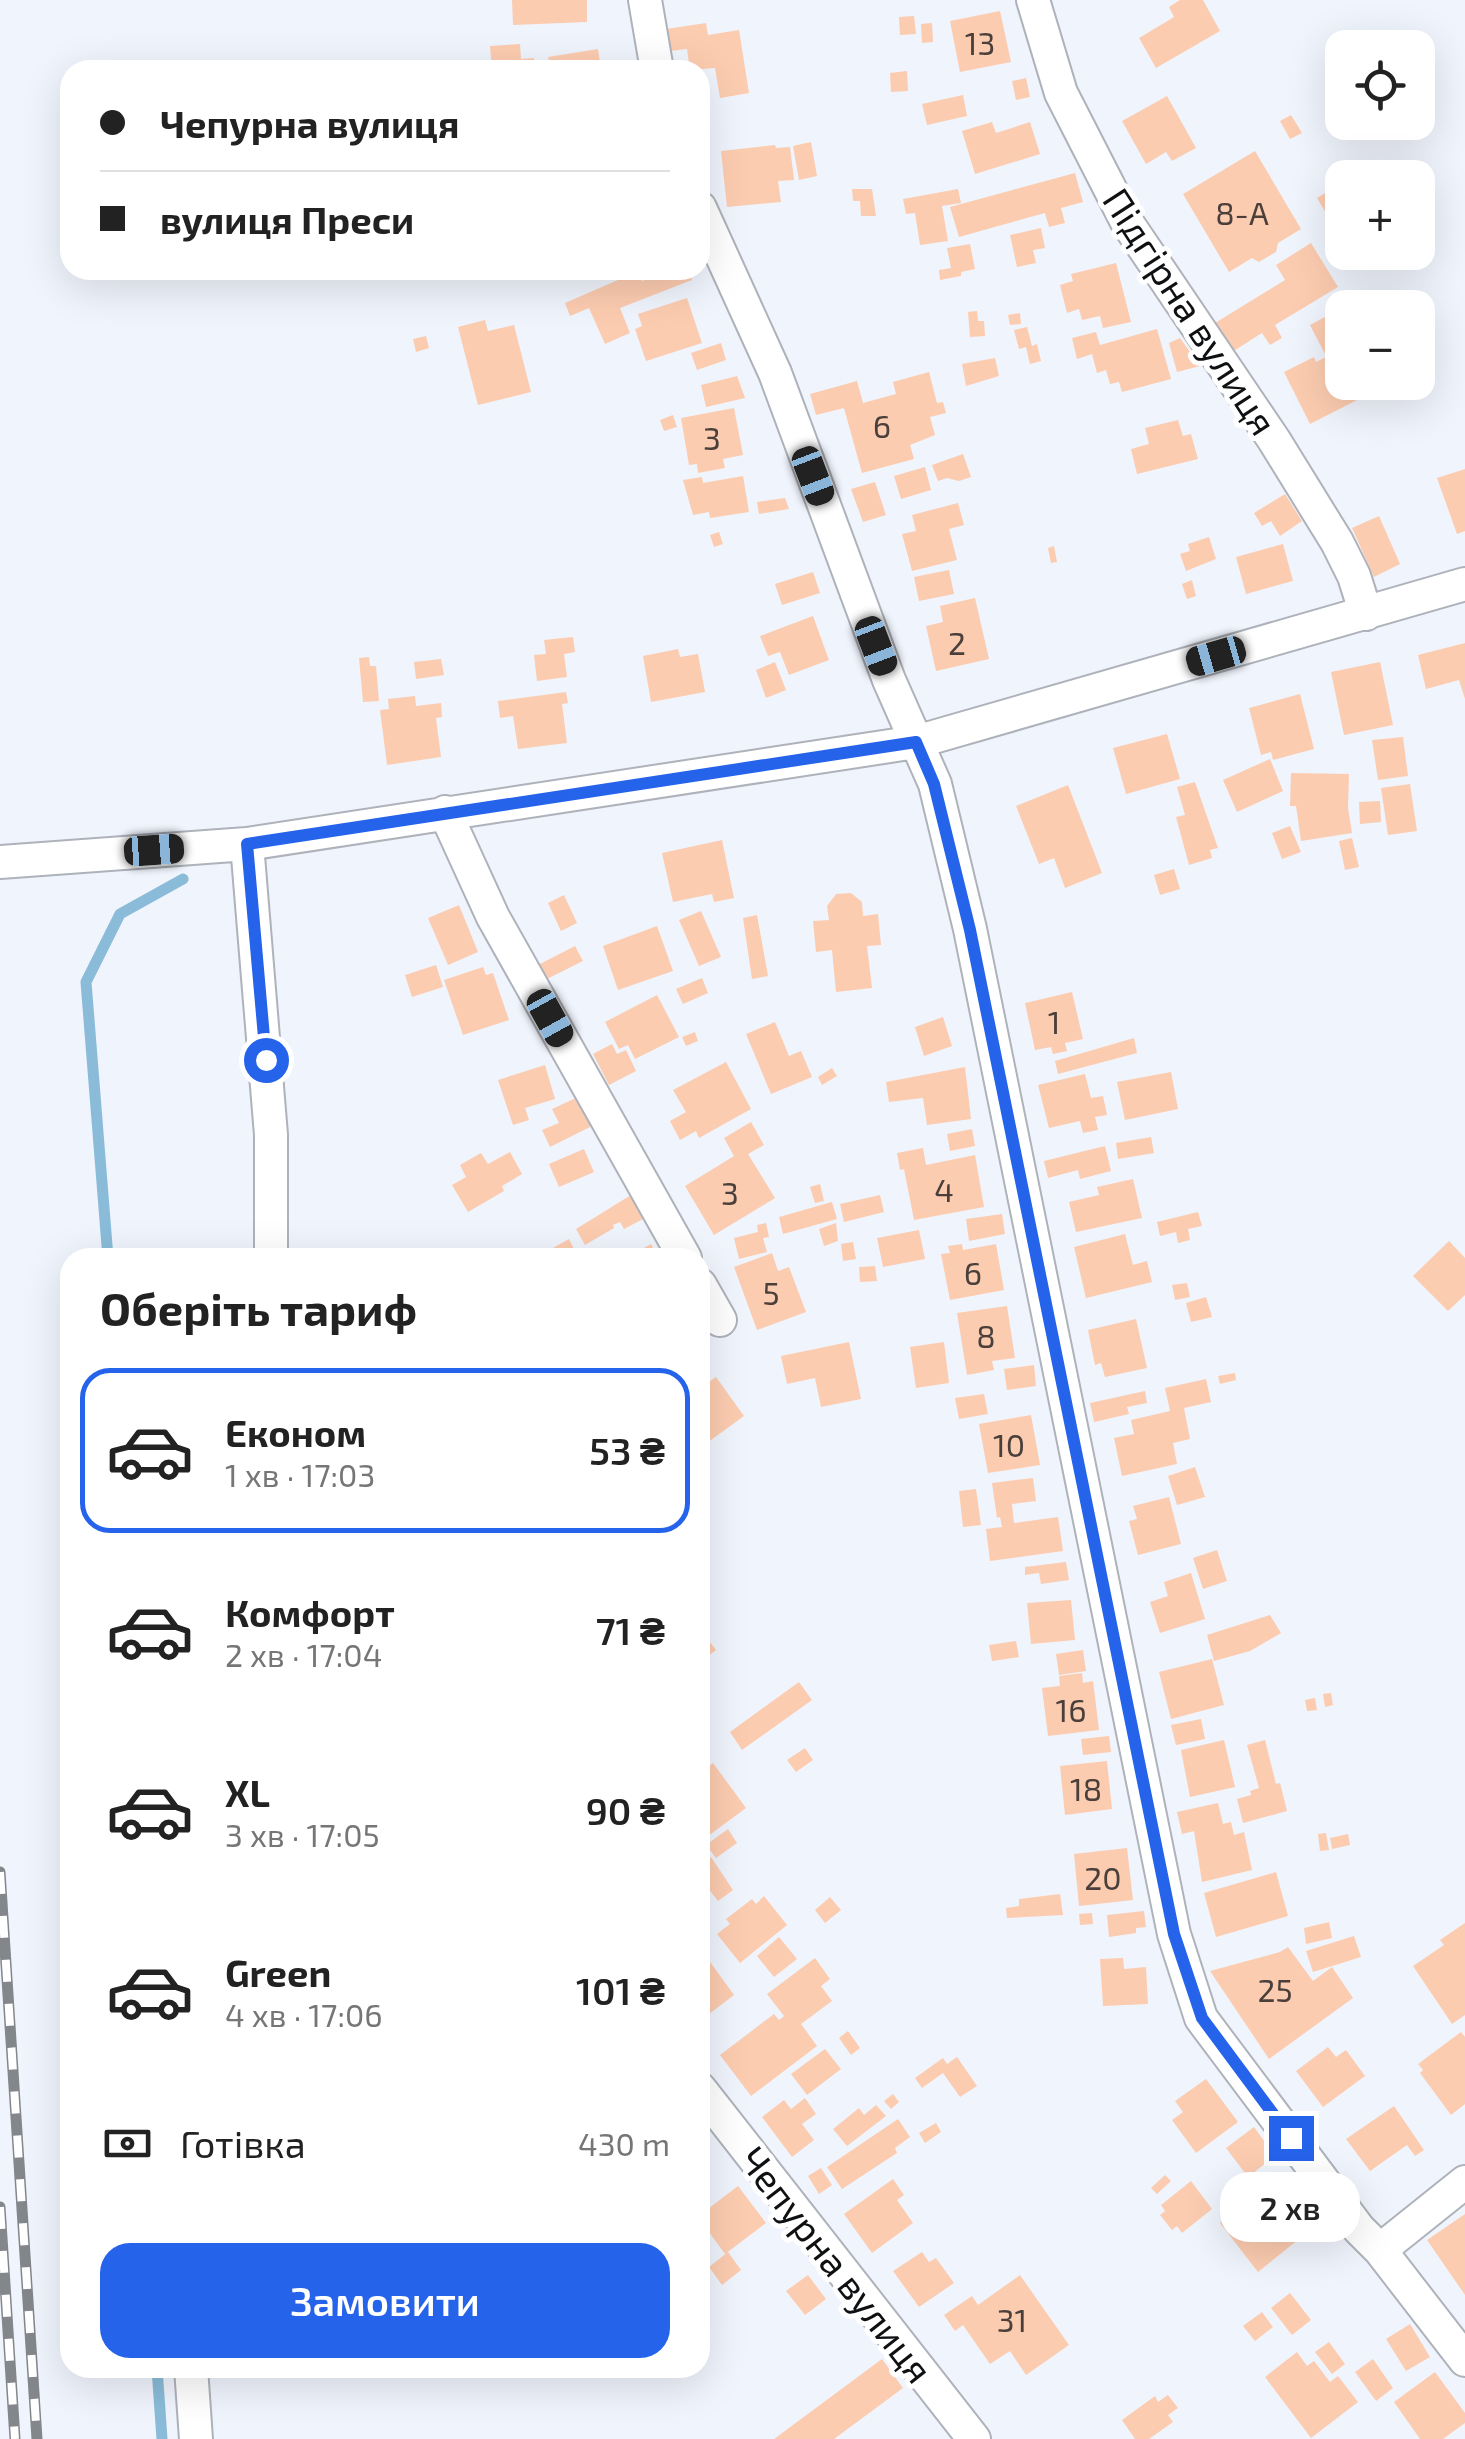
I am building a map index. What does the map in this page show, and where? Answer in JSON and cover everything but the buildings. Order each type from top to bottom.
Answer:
[{"type":"street","points":[[645,0],[655,60]]},
{"type":"street","name":"Підгірна вулиця","points":[[1033,0],[1061,94],[1128,224],[1274,440],[1337,542],[1354,576],[1366,614]]},
{"type":"street","points":[[710,230],[775,373],[889,680],[934,784],[970,930],[1174,1934],[1202,2018],[1359,2229],[1380,2250],[1465,2360]]},
{"type":"street","points":[[0,862],[247,844],[916,742],[1465,584]]},
{"type":"street","points":[[446,812],[492,917],[678,1248]]},
{"type":"street","points":[[247,844],[272,1135],[272,1248]]},
{"type":"street","points":[[710,1302],[720,1320]]},
{"type":"street","name":"Чепурна вулиця","points":[[710,2102],[974,2439]]},
{"type":"street","points":[[1380,2250],[1465,2182]]},
{"type":"street","points":[[193,2378],[196,2439]]},
{"type":"waterway","points":[[107,1248],[86,982],[120,914],[183,879]]},
{"type":"waterway","points":[[158,2378],[162,2439]]},
{"type":"railway","points":[[0,1872],[37,2439]]},
{"type":"railway","points":[[0,2207],[15,2439]]},
{"type":"route","points":[[266,1060],[247,844],[916,742],[934,784],[970,930],[1174,1934],[1202,2018],[1291,2138]]}]
